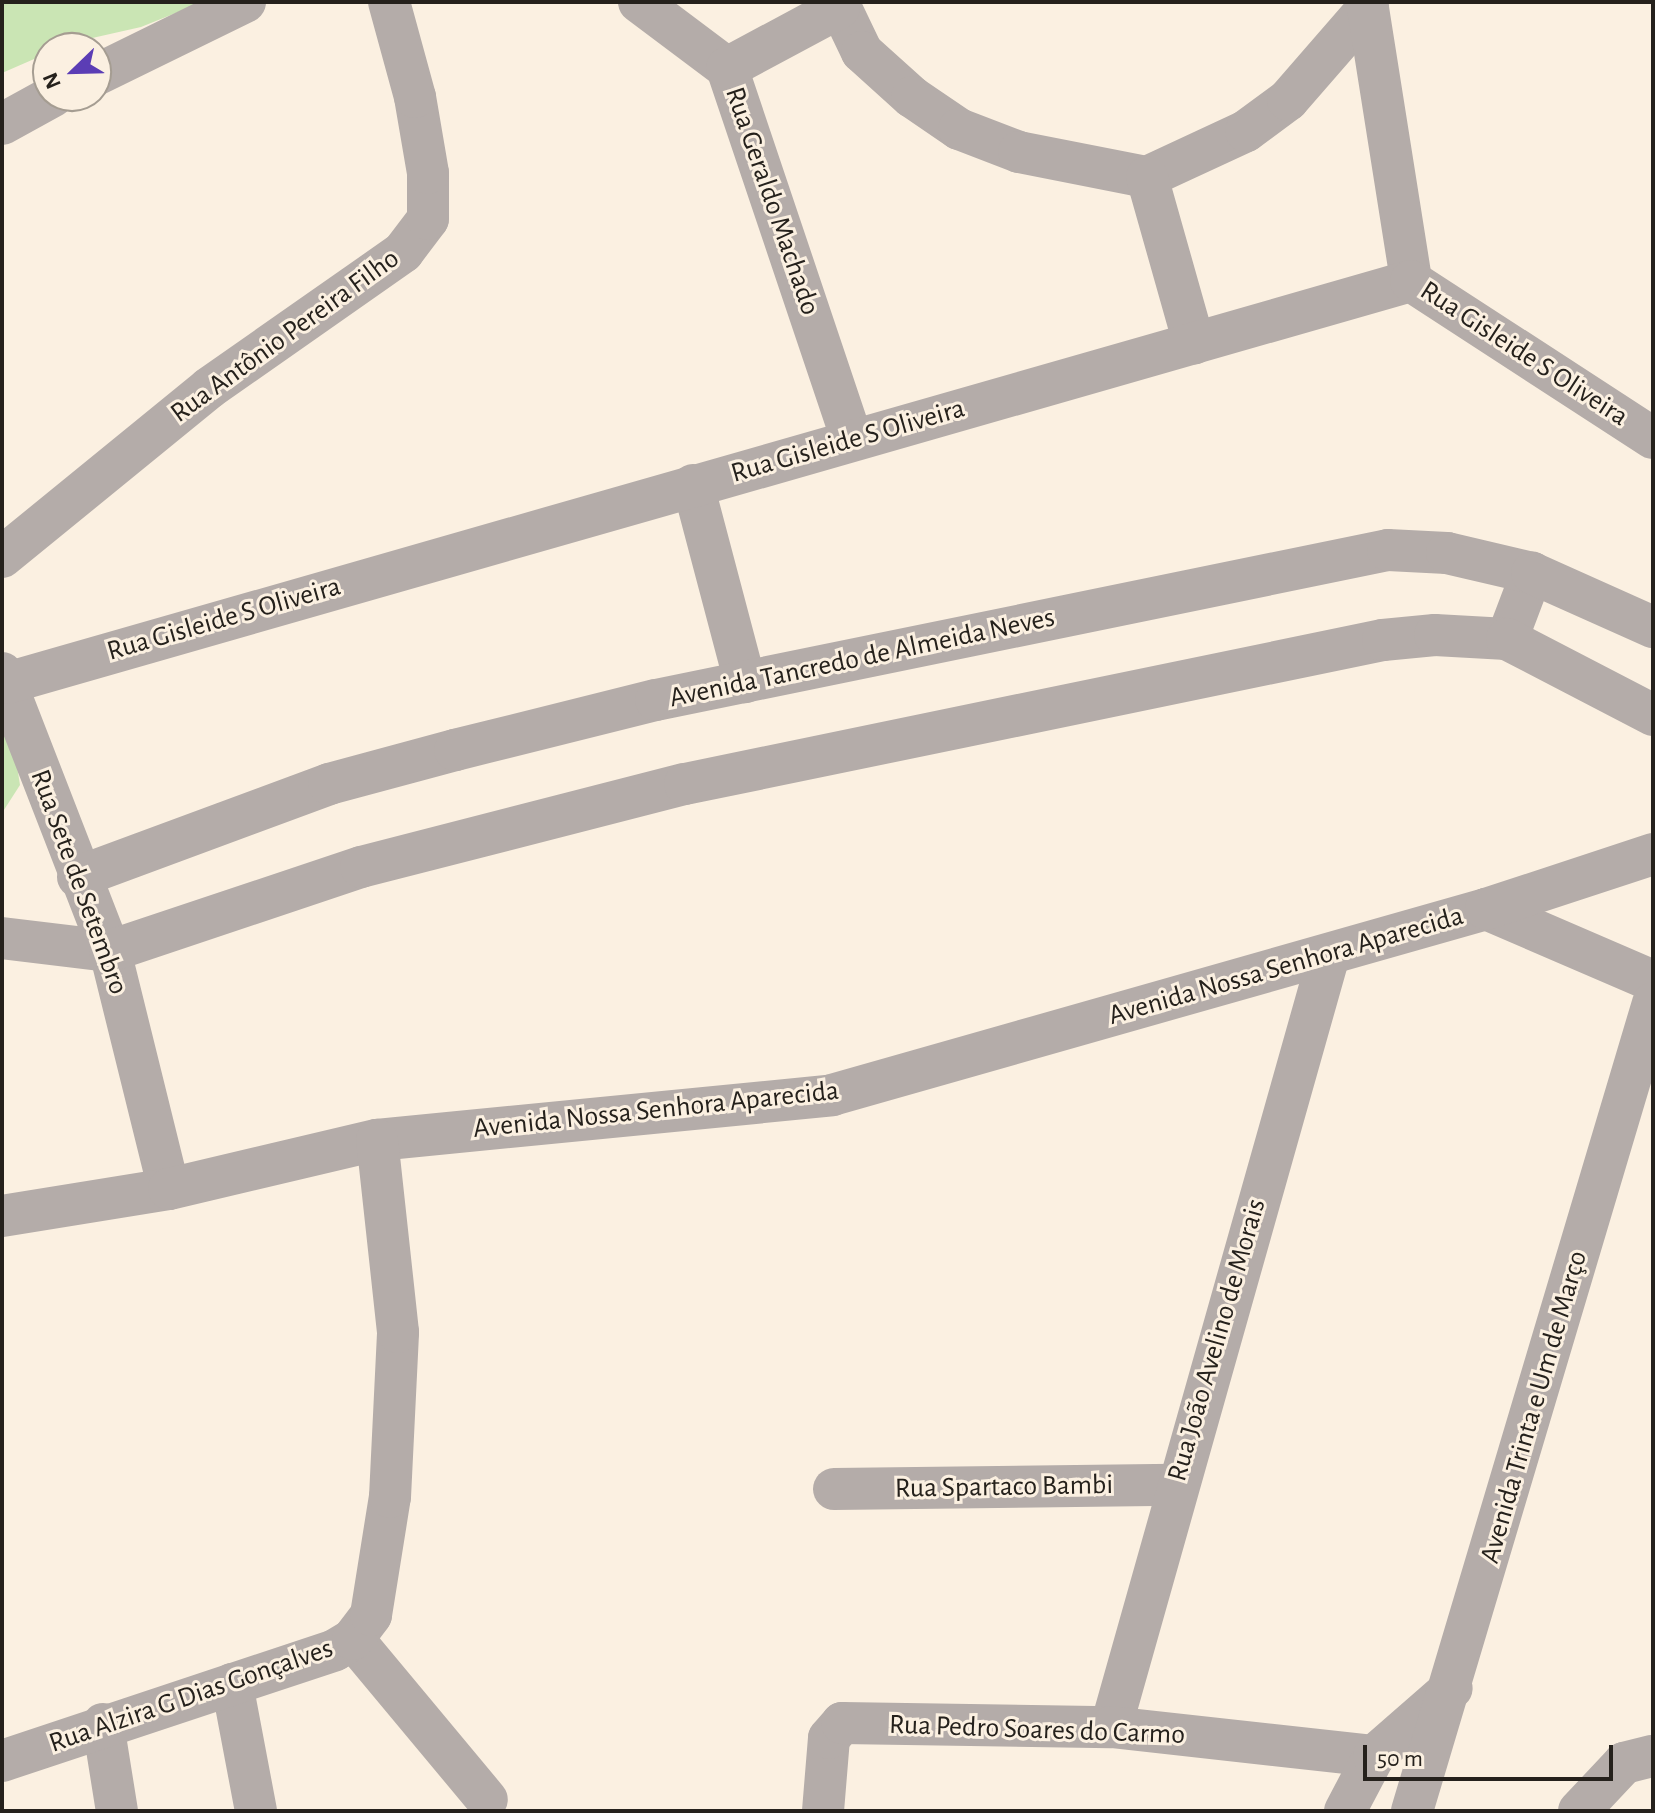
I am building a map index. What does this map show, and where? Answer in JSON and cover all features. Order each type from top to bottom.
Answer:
[{"type":"street","points":[[112,67],[245,2]]},
{"type":"street","name":"Rua Antônio Pereira Filho","points":[[2,557],[209,388],[403,252],[428,219],[428,173],[415,97],[389,2]]},
{"type":"street","name":"Rua Geraldo Machado","points":[[639,2],[727,68],[852,439]]},
{"type":"street","points":[[727,68],[839,5],[862,52],[959,129],[1019,152],[1147,177],[1246,131],[1288,100],[1368,5]]},
{"type":"street","points":[[1368,5],[1411,281]]},
{"type":"street","points":[[2,124],[32,108]]},
{"type":"street","points":[[1147,177],[1194,343]]},
{"type":"street","name":"Rua Gisleide S Oliveira","points":[[5,678],[1411,281],[1653,438]]},
{"type":"street","points":[[693,485],[745,682]]},
{"type":"street","name":"Avenida Tancredo de Almeida Neves","points":[[78,877],[329,784],[745,682],[1388,550],[1447,553],[1532,573],[1653,627]]},
{"type":"street","points":[[1507,639],[1532,573]]},
{"type":"street","points":[[2,938],[110,951],[361,867],[685,784],[1383,640],[1435,635],[1507,639],[1653,715]]},
{"type":"street","name":"Rua Sete de Setembro","points":[[5,678],[78,877],[110,951],[169,1189]]},
{"type":"street","name":"Avenida Nossa Senhora Aparecida","points":[[2,1216],[169,1189],[377,1140],[832,1095],[1486,909],[1653,854]]},
{"type":"street","name":"Avenida Nossa Senhora Aparecida","points":[[1486,909],[1653,981]]},
{"type":"street","name":"Rua João Avelino de Morais","points":[[1111,1727],[1175,1485],[1329,955]]},
{"type":"street","name":"Avenida Trinta e Um de Março","points":[[1412,1811],[1452,1688],[1653,1003]]},
{"type":"street","name":"Rua Alzira G Dias Gonçalves","points":[[2,1761],[103,1724],[335,1650],[353,1639],[371,1615],[377,1597],[391,1482],[398,1332],[377,1140]]},
{"type":"street","name":"Rua Spartaco Bambi","points":[[834,1489],[1175,1485]]},
{"type":"street","points":[[353,1639],[487,1800]]},
{"type":"street","points":[[232,1684],[256,1811]]},
{"type":"street","points":[[1345,1811],[1374,1756],[1452,1688]]},
{"type":"street","name":"Rua Pedro Soares do Carmo","points":[[823,1811],[829,1738],[842,1723],[1111,1727],[1374,1756]]},
{"type":"street","points":[[103,1724],[117,1811]]},
{"type":"street","points":[[1579,1811],[1624,1763],[1653,1756]]},
{"type":"green space","points":[[2,2],[203,2],[141,27],[112,34],[32,32],[32,60],[2,73]]},
{"type":"green space","points":[[2,670],[20,785],[2,813]]}]
